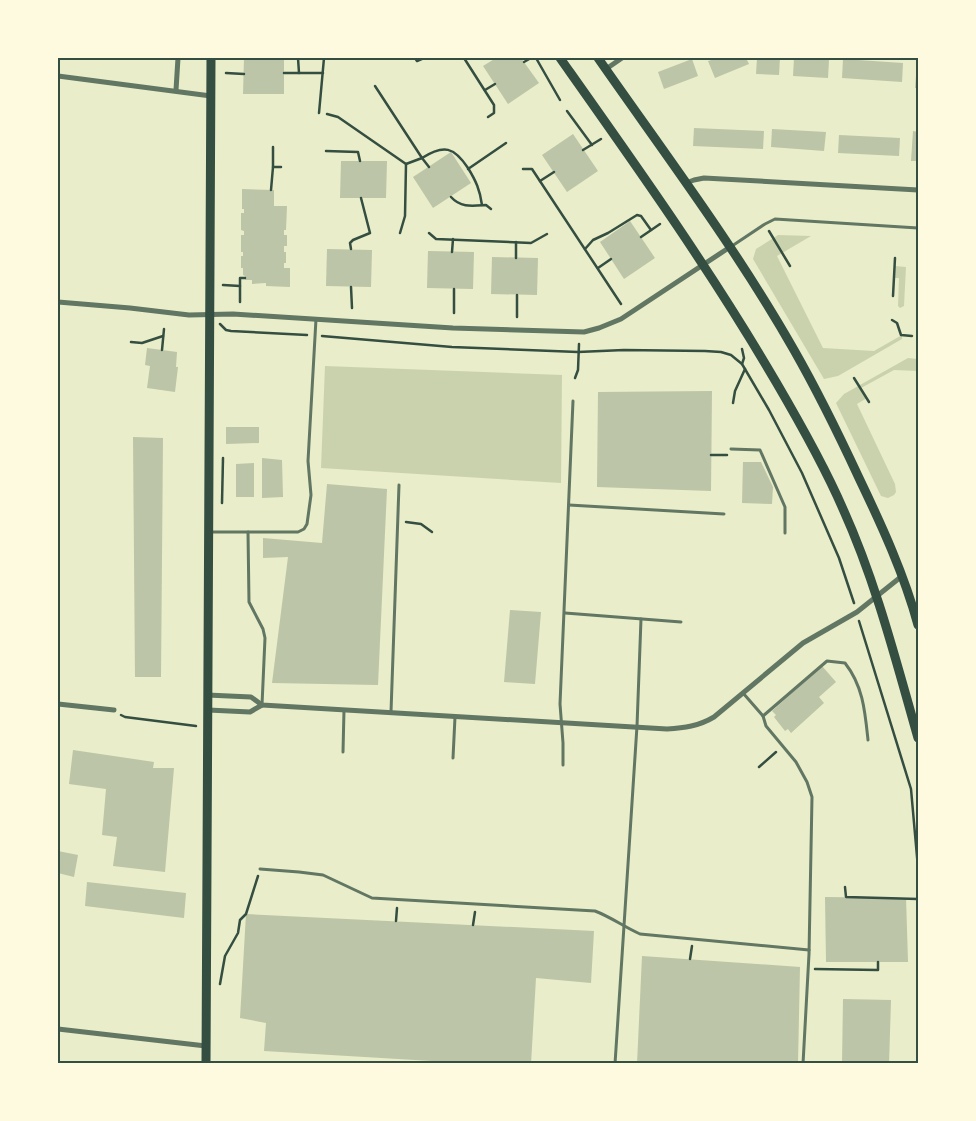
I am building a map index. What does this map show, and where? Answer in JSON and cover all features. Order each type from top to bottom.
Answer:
[{"type":"main road","points":[[206,1064],[211,58]]},
{"type":"main road","points":[[560,58],[703,264],[743,327],[821,462],[852,530],[876,597],[918,738]]},
{"type":"main road","points":[[598,58],[730,247],[783,331],[819,395],[882,528],[903,576],[918,625]]},
{"type":"street","points":[[176,90],[178,58]]},
{"type":"street","points":[[606,69],[622,58]]},
{"type":"street","points":[[58,76],[211,96]]},
{"type":"street","points":[[686,184],[704,178],[918,190]]},
{"type":"street","points":[[58,302],[188,315],[233,314],[453,328],[560,332],[589,331],[621,319],[730,247]]},
{"type":"street","points":[[208,695],[251,697],[262,705],[676,729],[701,724],[714,717],[803,643],[850,616],[903,576]]},
{"type":"street","points":[[58,704],[114,710]]},
{"type":"street","points":[[208,710],[250,712],[262,705]]},
{"type":"street","points":[[58,1029],[206,1046]]},
{"type":"lane","points":[[730,247],[775,219],[918,228]]},
{"type":"lane","points":[[208,532],[298,532],[304,529],[307,524],[311,495],[308,461],[316,318]]},
{"type":"lane","points":[[563,764],[560,704],[573,402]]},
{"type":"lane","points":[[731,449],[760,450],[785,507],[785,532]]},
{"type":"lane","points":[[391,712],[399,485]]},
{"type":"lane","points":[[569,505],[724,514]]},
{"type":"lane","points":[[248,532],[250,602],[263,629],[265,638],[262,705]]},
{"type":"lane","points":[[565,613],[681,622]]},
{"type":"lane","points":[[615,1064],[637,726],[641,619]]},
{"type":"lane","points":[[763,716],[827,661],[844,663],[854,675],[864,705],[868,740]]},
{"type":"lane","points":[[743,693],[763,716],[766,726],[796,762],[807,782],[812,797],[809,950],[803,1064]]},
{"type":"lane","points":[[343,752],[344,710]]},
{"type":"lane","points":[[453,758],[455,716]]},
{"type":"lane","points":[[260,869],[323,875],[372,898],[595,911],[613,918],[624,927],[640,934],[809,950]]},
{"type":"path","points":[[298,58],[299,73]]},
{"type":"path","points":[[319,113],[324,58]]},
{"type":"path","points":[[415,58],[417,61],[424,58]]},
{"type":"path","points":[[464,58],[494,105],[494,113],[488,117]]},
{"type":"path","points":[[524,62],[531,58]]},
{"type":"path","points":[[536,58],[560,100]]},
{"type":"path","points":[[284,73],[323,72]]},
{"type":"path","points":[[226,74],[244,74]]},
{"type":"path","points":[[485,90],[495,84]]},
{"type":"path","points":[[376,86],[429,167]]},
{"type":"path","points":[[567,111],[592,145]]},
{"type":"path","points":[[327,114],[338,117],[406,164]]},
{"type":"path","points":[[583,150],[601,139]]},
{"type":"path","points":[[468,169],[506,143]]},
{"type":"path","points":[[272,190],[273,147]]},
{"type":"path","points":[[406,164],[439,149],[458,154],[479,188],[482,205]]},
{"type":"path","points":[[326,151],[358,152],[360,161]]},
{"type":"path","points":[[400,233],[405,216],[406,164]]},
{"type":"path","points":[[273,167],[281,168]]},
{"type":"path","points":[[523,169],[532,168],[621,304]]},
{"type":"path","points":[[540,181],[554,172]]},
{"type":"path","points":[[451,197],[456,203],[461,205],[486,205],[491,209]]},
{"type":"path","points":[[351,249],[350,243],[353,240],[370,233],[361,198]]},
{"type":"path","points":[[585,249],[593,240],[637,215],[641,216],[651,230]]},
{"type":"path","points":[[641,237],[660,224]]},
{"type":"path","points":[[765,224],[790,266]]},
{"type":"path","points":[[430,233],[436,239],[531,243],[546,234]]},
{"type":"path","points":[[452,252],[453,240]]},
{"type":"path","points":[[516,242],[516,258]]},
{"type":"path","points":[[893,296],[895,258]]},
{"type":"path","points":[[598,268],[611,259]]},
{"type":"path","points":[[240,302],[240,278],[245,278]]},
{"type":"path","points":[[223,285],[240,286]]},
{"type":"path","points":[[352,287],[352,308]]},
{"type":"path","points":[[454,289],[454,313]]},
{"type":"path","points":[[517,295],[517,317]]},
{"type":"path","points":[[892,320],[897,323],[901,335],[912,336]]},
{"type":"path","points":[[162,350],[164,329]]},
{"type":"path","points":[[226,330],[305,335]]},
{"type":"path","points":[[131,342],[142,344],[162,336]]},
{"type":"path","points":[[325,336],[452,347],[578,352],[624,350],[714,352],[731,355],[742,364],[779,429],[808,487],[850,588]]},
{"type":"path","points":[[575,378],[578,370],[579,344]]},
{"type":"path","points":[[742,350],[744,358],[742,364]]},
{"type":"path","points":[[733,403],[735,391],[745,369]]},
{"type":"path","points":[[854,378],[869,402]]},
{"type":"path","points":[[711,455],[731,455]]},
{"type":"path","points":[[222,503],[223,458]]},
{"type":"path","points":[[398,520],[421,524],[432,532]]},
{"type":"path","points":[[863,633],[911,789],[918,868]]},
{"type":"path","points":[[125,717],[194,726]]},
{"type":"path","points":[[759,767],[776,753],[779,742]]},
{"type":"path","points":[[220,984],[225,956],[238,933],[240,920],[246,914],[260,869]]},
{"type":"path","points":[[845,887],[846,897],[918,899]]},
{"type":"path","points":[[396,921],[398,899]]},
{"type":"path","points":[[473,925],[476,904]]},
{"type":"path","points":[[690,959],[693,939]]},
{"type":"path","points":[[808,969],[878,970],[878,962]]},
{"type":"green space","points":[[778,235],[811,236],[777,256],[823,348],[874,351],[902,335],[902,339],[838,376],[824,379],[753,259],[756,249]]},
{"type":"green space","points":[[895,266],[906,267],[904,306],[900,308],[898,306],[899,278],[893,278]]},
{"type":"green space","points":[[908,358],[918,359],[918,371],[894,370],[861,388],[867,398],[857,404],[895,484],[896,492],[888,498],[881,496],[836,403],[844,394]]},
{"type":"green space","points":[[325,366],[562,375],[561,483],[321,468]]},
{"type":"building","points":[[244,58],[284,58],[284,94],[243,94]]},
{"type":"building","points":[[496,58],[521,58],[539,83],[508,104],[483,66]]},
{"type":"building","points":[[718,58],[746,58],[749,64],[715,78],[708,61]]},
{"type":"building","points":[[757,58],[780,58],[779,75],[756,74]]},
{"type":"building","points":[[794,58],[829,60],[828,78],[793,76]]},
{"type":"building","points":[[692,59],[698,76],[664,89],[658,72]]},
{"type":"building","points":[[843,59],[903,63],[902,82],[842,78]]},
{"type":"building","points":[[917,63],[918,88],[915,88]]},
{"type":"building","points":[[694,128],[764,131],[763,149],[693,146]]},
{"type":"building","points":[[772,129],[826,132],[824,151],[771,147]]},
{"type":"building","points":[[913,131],[918,132],[918,161],[911,161]]},
{"type":"building","points":[[573,134],[598,171],[567,192],[542,155]]},
{"type":"building","points":[[839,135],[900,138],[899,156],[838,153]]},
{"type":"building","points":[[451,152],[471,183],[433,208],[413,177]]},
{"type":"building","points":[[341,161],[387,161],[386,198],[340,198]]},
{"type":"building","points":[[242,189],[274,190],[274,206],[287,206],[284,235],[287,235],[287,246],[284,246],[286,263],[284,263],[284,268],[290,268],[290,287],[266,286],[266,283],[252,284],[252,280],[245,280],[243,268],[241,268],[243,252],[241,252],[241,235],[244,235],[244,231],[241,230],[241,213],[244,213],[244,209],[242,209]]},
{"type":"building","points":[[630,221],[655,258],[624,279],[600,242]]},
{"type":"building","points":[[327,249],[372,250],[371,287],[326,286]]},
{"type":"building","points":[[428,251],[474,252],[473,289],[427,288]]},
{"type":"building","points":[[492,257],[538,258],[537,295],[491,294]]},
{"type":"building","points":[[147,348],[177,352],[176,367],[178,367],[175,392],[147,388],[150,366],[145,365]]},
{"type":"building","points":[[712,391],[711,491],[597,487],[598,392]]},
{"type":"building","points":[[226,427],[259,427],[259,443],[226,444]]},
{"type":"building","points":[[133,437],[163,438],[161,677],[135,677]]},
{"type":"building","points":[[262,458],[282,460],[283,497],[262,498]]},
{"type":"building","points":[[743,462],[761,462],[773,487],[772,504],[742,503]]},
{"type":"building","points":[[254,463],[254,497],[236,497],[236,464]]},
{"type":"building","points":[[327,484],[387,489],[378,685],[272,683],[288,557],[263,558],[263,538],[322,543]]},
{"type":"building","points":[[510,610],[541,612],[535,684],[504,682]]},
{"type":"building","points":[[822,666],[836,682],[819,697],[824,703],[791,733],[788,729],[785,731],[774,717],[776,715],[772,711]]},
{"type":"building","points":[[73,750],[154,762],[153,768],[174,768],[165,872],[113,866],[117,837],[102,835],[106,789],[69,784]]},
{"type":"building","points":[[58,851],[78,855],[74,877],[58,873]]},
{"type":"building","points":[[87,882],[186,893],[184,918],[85,906]]},
{"type":"building","points":[[825,897],[906,898],[908,962],[826,962]]},
{"type":"building","points":[[246,914],[594,931],[591,983],[536,978],[531,1064],[482,1064],[264,1051],[266,1023],[240,1018]]},
{"type":"building","points":[[642,956],[800,967],[798,1064],[637,1064]]},
{"type":"building","points":[[843,999],[891,1000],[889,1064],[842,1064]]}]
